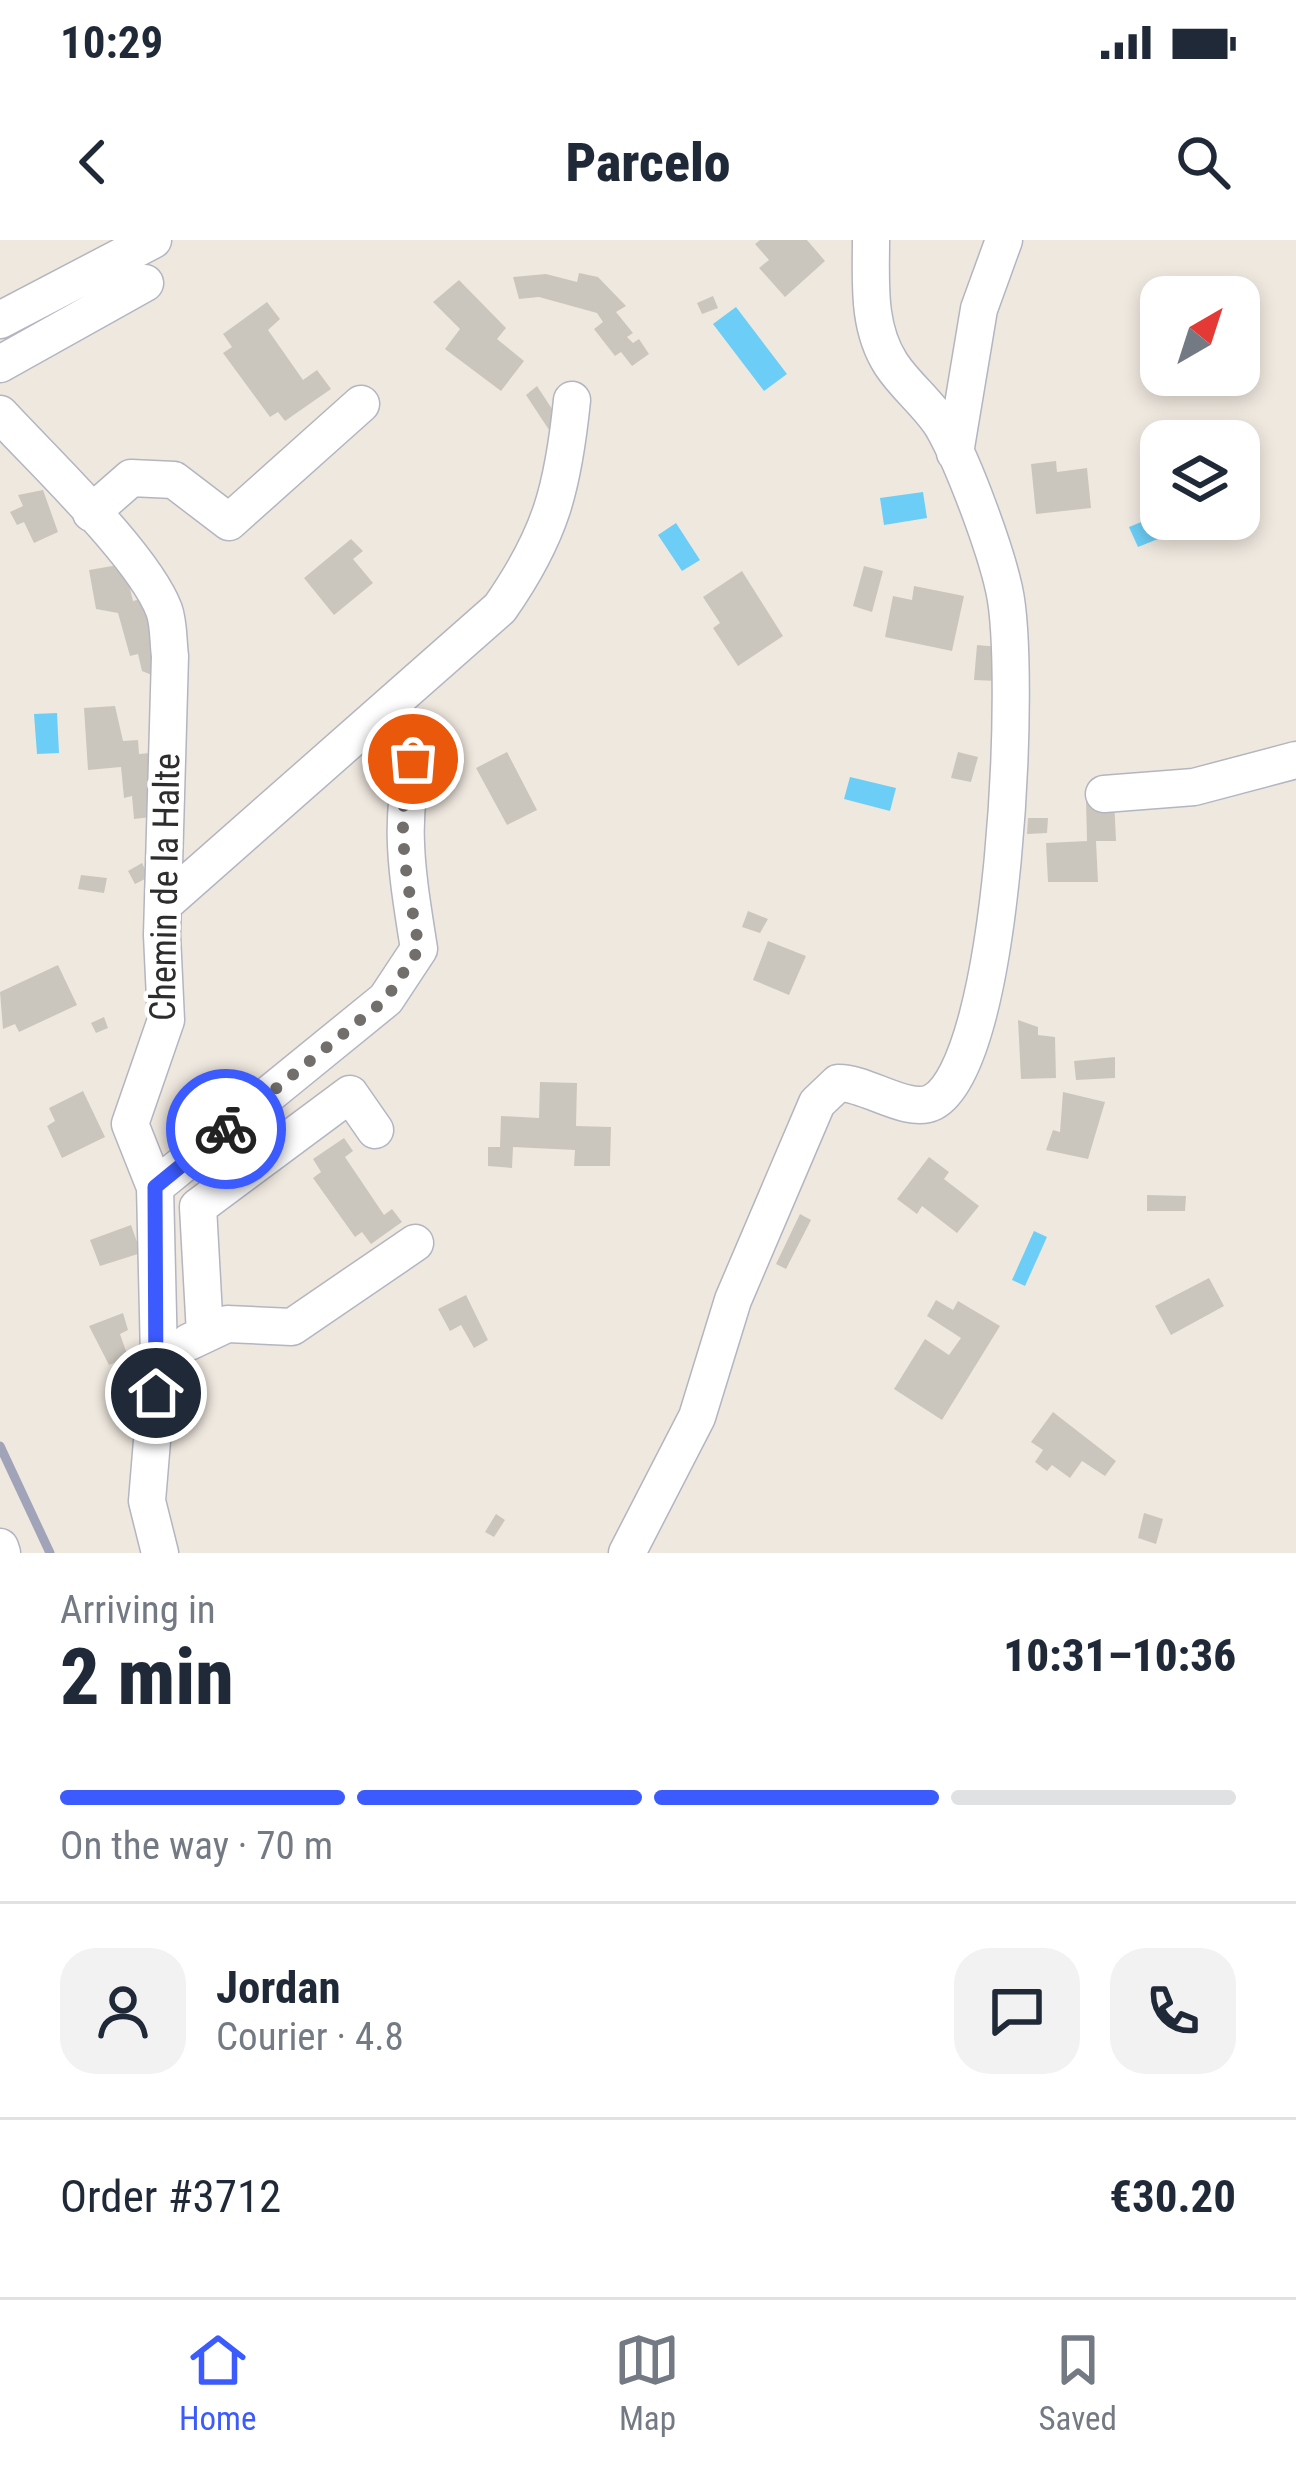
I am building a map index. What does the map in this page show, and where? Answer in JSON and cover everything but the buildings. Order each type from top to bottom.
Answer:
[{"type":"street","points":[[0,320],[153,240]]},
{"type":"street","points":[[627,1553],[697,1417],[733,1300],[817,1103],[838,1083],[858,1083],[916,1106],[933,1102],[962,1069],[983,1004],[995,938],[1012,674],[1004,589],[955,453],[937,418],[891,364],[878,336],[871,296],[872,240]]},
{"type":"street","points":[[955,453],[979,309],[1004,240]]},
{"type":"street","points":[[0,364],[145,283]]},
{"type":"street","points":[[163,905],[500,608],[538,553],[565,471],[572,400]]},
{"type":"street","points":[[91,513],[131,478],[174,479],[230,522],[361,404]]},
{"type":"street","name":"Chemin de la Halte","points":[[0,414],[148,581],[165,612],[170,656],[163,905],[166,1020],[130,1124],[155,1187],[159,1357],[147,1501],[160,1553]]},
{"type":"street","points":[[155,1187],[386,999],[419,949],[405,858],[405,782],[422,736]]},
{"type":"street","points":[[1104,794],[1194,787],[1296,760]]},
{"type":"street","points":[[206,1334],[198,1208],[350,1094],[375,1130]]},
{"type":"street","points":[[159,1357],[226,1324],[292,1328],[415,1243]]},
{"type":"water","points":[[736,307],[787,374],[764,391],[713,324]]},
{"type":"water","points":[[923,492],[927,518],[884,525],[880,498]]},
{"type":"water","points":[[676,523],[700,560],[682,571],[658,535]]},
{"type":"water","points":[[1140,523],[1140,540],[1156,540],[1138,547],[1129,527]]},
{"type":"water","points":[[57,713],[59,753],[37,754],[34,714]]},
{"type":"water","points":[[850,777],[896,788],[890,811],[844,799]]},
{"type":"water","points":[[1034,1231],[1047,1237],[1025,1286],[1012,1280]]},
{"type":"railway","points":[[0,1446],[50,1553]]},
{"type":"way so far","points":[[226,1129],[386,999],[419,949],[405,858],[405,782],[413,759]]},
{"type":"route","points":[[156,1393],[155,1187],[226,1129]]}]
